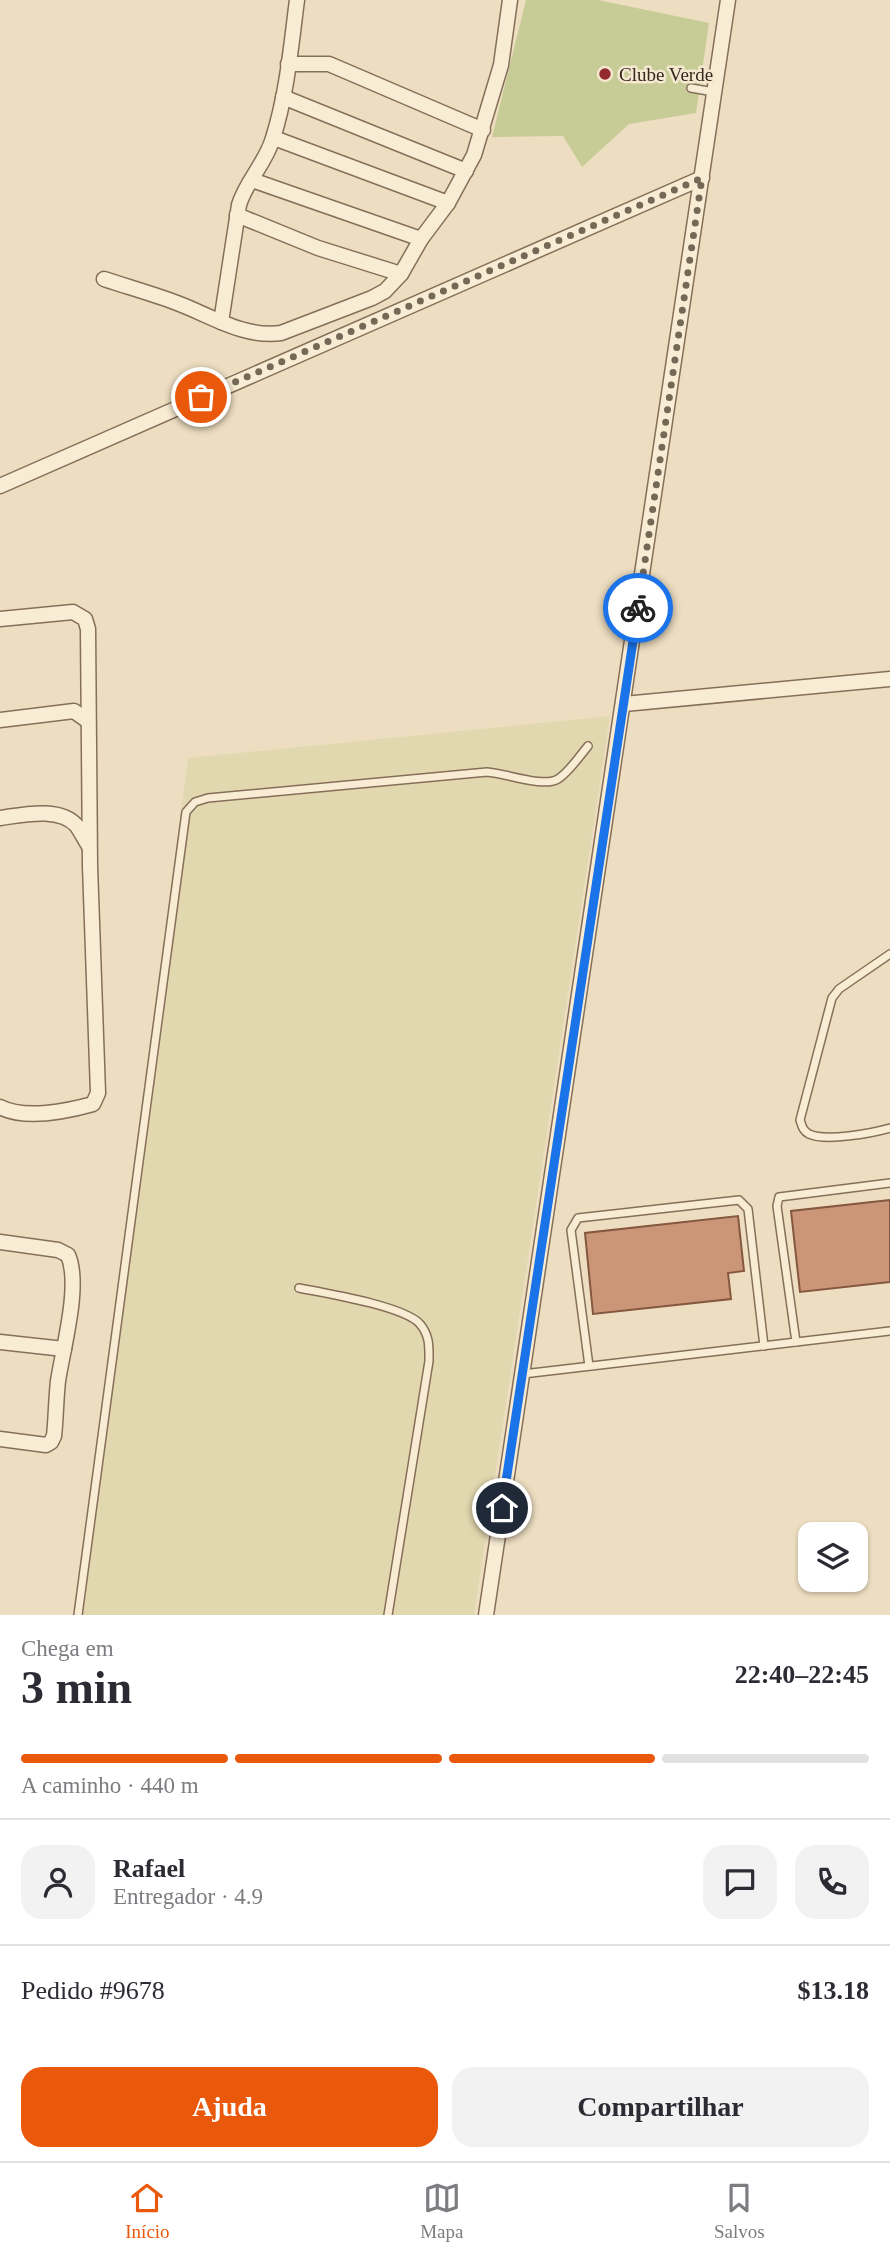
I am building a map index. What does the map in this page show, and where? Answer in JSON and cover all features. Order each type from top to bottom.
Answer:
[{"type":"street","points":[[221,321],[241,197],[265,160],[274,138],[283,97],[297,0]]},
{"type":"street","points":[[104,279],[166,299],[251,333],[281,333],[385,291],[401,274],[421,239],[447,203],[466,171],[484,130],[501,65],[510,0]]},
{"type":"street","points":[[486,1615],[728,0]]},
{"type":"street","points":[[288,64],[329,64],[484,130]]},
{"type":"street","points":[[283,97],[466,171]]},
{"type":"street","points":[[274,138],[447,203]]},
{"type":"street","points":[[0,486],[702,178]]},
{"type":"street","points":[[251,180],[421,239]]},
{"type":"street","points":[[237,215],[318,248],[401,274]]},
{"type":"street","points":[[0,619],[73,612],[85,619],[88,629],[90,848],[98,1093],[93,1104],[67,1111],[23,1113],[0,1107]]},
{"type":"street","points":[[624,704],[890,679]]},
{"type":"street","points":[[0,720],[74,711],[88,721]]},
{"type":"street","points":[[0,818],[36,813],[62,816],[75,824],[90,848]]},
{"type":"street","points":[[0,1242],[58,1250],[68,1255],[72,1266],[72,1290],[58,1380],[54,1436],[46,1446],[0,1439]]},
{"type":"street","points":[[0,1342],[64,1349]]},
{"type":"lane","points":[[691,88],[714,92]]},
{"type":"lane","points":[[78,1615],[186,812],[195,802],[208,798],[487,772],[509,774],[542,783],[552,782],[560,778],[588,746]]},
{"type":"lane","points":[[890,954],[839,989],[832,998],[800,1120],[803,1130],[809,1134],[826,1137],[890,1128]]},
{"type":"lane","points":[[796,1342],[777,1206],[779,1197],[890,1183]]},
{"type":"lane","points":[[589,1366],[571,1230],[578,1218],[739,1200],[748,1209],[764,1346]]},
{"type":"lane","points":[[299,1288],[351,1299],[412,1317],[428,1336],[429,1361],[388,1615]]},
{"type":"lane","points":[[523,1374],[890,1331]]},
{"type":"shaded area","points":[[610,716],[474,1615],[79,1615],[188,758]]},
{"type":"green space","name":"Clube Verde","points":[[526,0],[598,0],[709,23],[696,113],[629,124],[582,167],[563,136],[492,137]]},
{"type":"building","points":[[890,1200],[890,1282],[800,1292],[791,1211]]},
{"type":"building","points":[[738,1216],[744,1271],[728,1273],[731,1299],[593,1314],[585,1233]]},
{"type":"way so far","points":[[201,397],[702,178],[638,608]]},
{"type":"place","name":"Clube Verde","points":[[605,74]]},
{"type":"route","points":[[502,1508],[638,608]]}]
